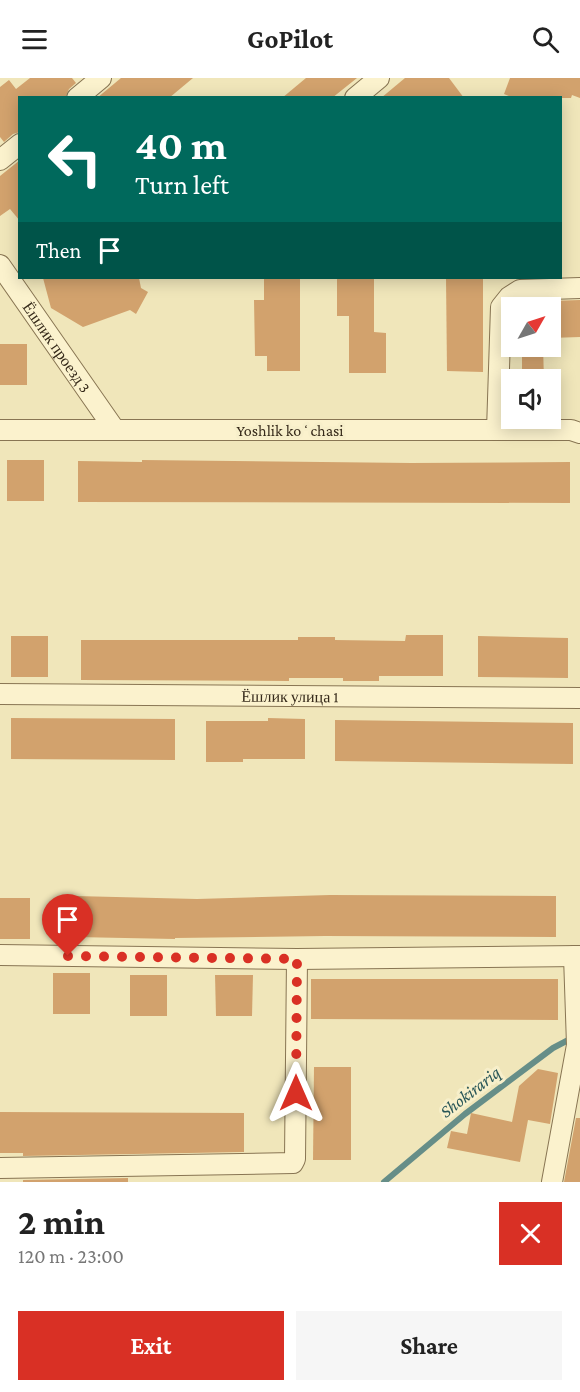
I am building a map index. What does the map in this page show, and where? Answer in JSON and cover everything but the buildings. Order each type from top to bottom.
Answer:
[{"type":"street","points":[[79,96],[101,78]]},
{"type":"street","points":[[357,96],[379,78]]},
{"type":"street","points":[[0,160],[18,146]]},
{"type":"street","name":"Ёшлик проезд 3","points":[[0,265],[115,430]]},
{"type":"street","points":[[497,430],[501,307],[509,297],[520,290],[580,288]]},
{"type":"street","name":"Yoshlik koʻchasi","points":[[0,430],[571,430],[580,433]]},
{"type":"street","name":"Ёшлик улица 1","points":[[0,694],[580,698]]},
{"type":"street","points":[[0,955],[297,959],[577,956],[577,1046],[552,1182]]},
{"type":"street","points":[[0,1168],[292,1163],[295,1160],[297,959]]},
{"type":"waterway","name":"Shokirariq","points":[[384,1182],[465,1114],[553,1048],[574,1037]]},
{"type":"route","points":[[68,956],[297,959],[296,1093]]}]
